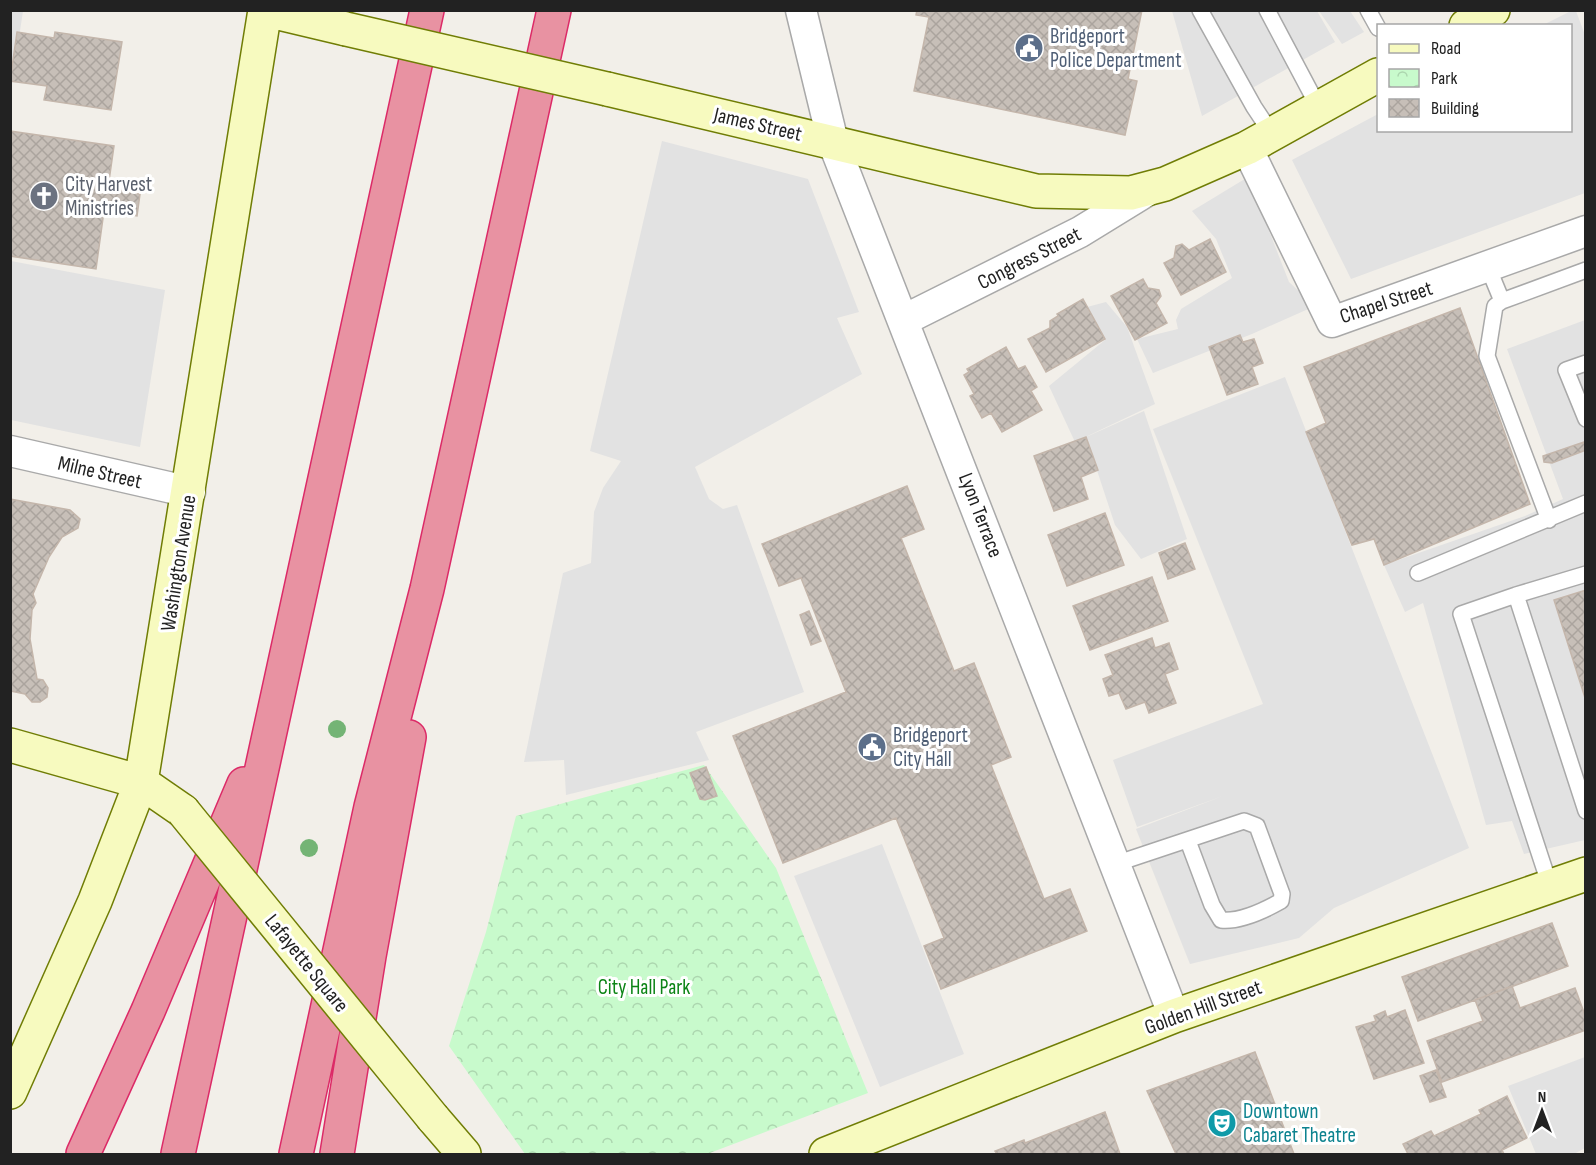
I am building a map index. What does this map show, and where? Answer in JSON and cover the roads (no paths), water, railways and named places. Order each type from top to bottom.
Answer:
[{"type":"highway","points":[[178,1155],[428,10]]},
{"type":"highway","points":[[296,1155],[371,807],[427,589],[554,10]]},
{"type":"highway","points":[[337,1155],[369,956],[413,713],[427,589]]},
{"type":"highway","points":[[83,1155],[185,925],[276,705]]},
{"type":"street","name":"James Street","points":[[265,10],[1036,190],[1102,194],[1150,189],[1259,141]]},
{"type":"street","name":"Washington Avenue","points":[[10,1092],[94,901],[141,782],[190,492],[265,10]]},
{"type":"street","name":"Lyon Terrace","points":[[801,10],[833,142],[1174,1016]]},
{"type":"street","points":[[1469,24],[1493,10]]},
{"type":"street","points":[[1259,141],[1377,76]]},
{"type":"street","name":"Chapel Street","points":[[1259,141],[1332,322],[1586,231]]},
{"type":"street","name":"Congress Street","points":[[904,320],[1080,232],[1150,189]]},
{"type":"street","name":"Milne Street","points":[[10,452],[190,492]]},
{"type":"street","name":"Lafayette Square","points":[[10,745],[141,782],[183,811],[464,1155]]},
{"type":"street","name":"Golden Hill Street","points":[[826,1155],[1174,1016],[1586,874]]},
{"type":"lane","points":[[1200,10],[1254,107],[1259,141]]},
{"type":"lane","points":[[1267,10],[1319,108]]},
{"type":"lane","points":[[1368,10],[1377,26]]},
{"type":"lane","points":[[1488,267],[1502,301]]},
{"type":"lane","points":[[1549,520],[1487,356],[1495,306],[1502,301],[1586,270]]},
{"type":"lane","points":[[1586,363],[1566,370],[1586,419]]},
{"type":"lane","points":[[1418,573],[1586,504]]},
{"type":"lane","points":[[1550,886],[1461,614],[1586,574]]},
{"type":"lane","points":[[1516,595],[1586,811]]},
{"type":"lane","points":[[1115,864],[1244,821],[1252,822],[1261,837],[1282,894],[1281,901],[1268,908],[1228,921],[1221,920],[1212,905],[1188,840]]},
{"type":"place","name":"Bridgeport Police Department","points":[[1029,48]]},
{"type":"place","name":"City Harvest Ministries","points":[[44,196]]},
{"type":"place","name":"Bridgeport City Hall","points":[[872,747]]},
{"type":"place","name":"Downtown Cabaret Theatre","points":[[1222,1123]]},
{"type":"park label","name":"City Hall Park","points":[[644,987]]}]
